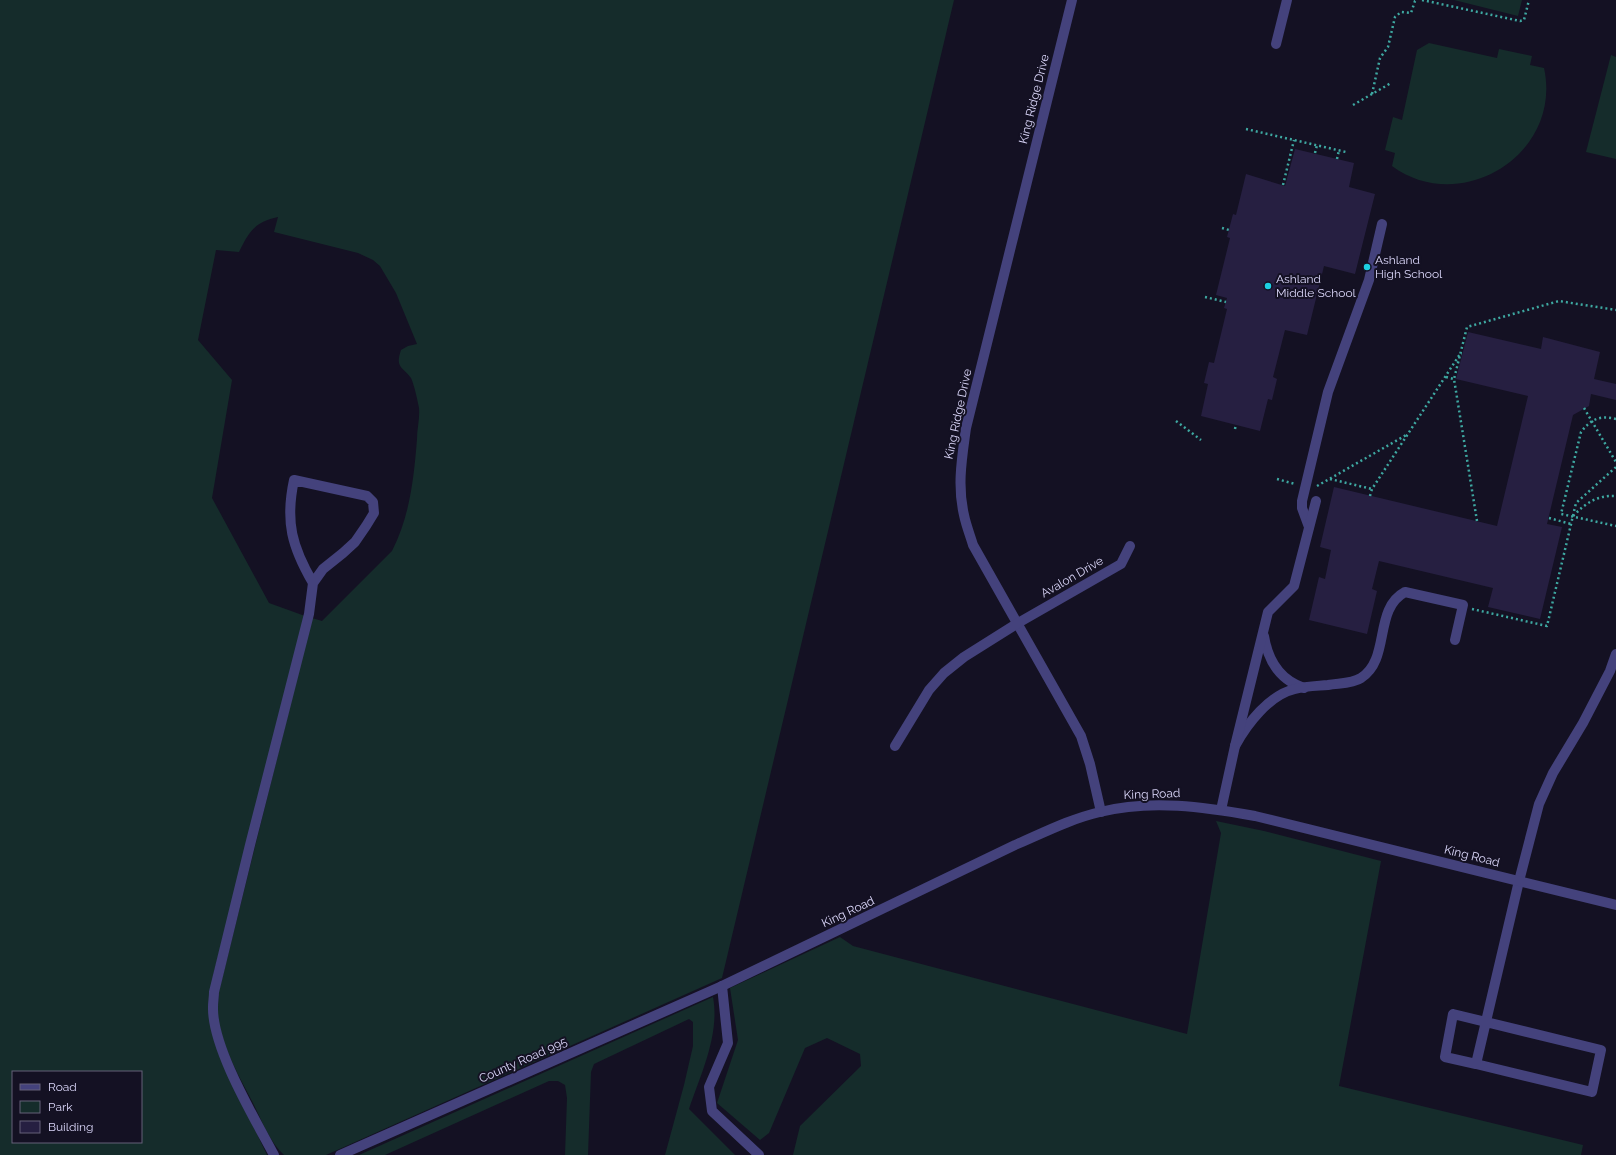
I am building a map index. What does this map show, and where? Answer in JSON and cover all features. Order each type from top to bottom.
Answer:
[{"type":"street","name":"King Ridge Drive","points":[[1072,0],[966,428],[960,470],[960,493],[964,516],[973,545],[1081,736],[1090,764],[1101,812]]},
{"type":"street","points":[[1276,44],[1287,0]]},
{"type":"street","points":[[1309,527],[1302,508],[1328,392],[1369,280],[1382,224]]},
{"type":"street","points":[[274,1155],[238,1087],[226,1059],[217,1034],[212,1008],[218,975],[309,614],[314,583],[323,569],[343,553],[366,526],[374,513],[373,502],[367,496],[294,480],[290,510],[291,529],[296,548],[314,583]]},
{"type":"street","points":[[1221,810],[1268,612],[1294,586],[1316,501]]},
{"type":"street","name":"Avalon Drive","points":[[895,746],[930,690],[944,673],[964,657],[1018,623],[1121,564],[1130,546]]},
{"type":"street","points":[[1235,746],[1244,729],[1251,720],[1282,694],[1294,689],[1353,682],[1367,673],[1375,661],[1388,611],[1398,595],[1405,592],[1463,606],[1455,640]]},
{"type":"street","points":[[1264,630],[1267,650],[1275,667],[1283,677],[1304,688]]},
{"type":"street","points":[[1476,1064],[1519,881],[1535,820],[1546,787],[1610,671],[1616,654]]},
{"type":"street","name":"King Road","points":[[719,987],[1015,845],[1060,825],[1101,812],[1125,807],[1170,805],[1221,810],[1255,816],[1616,905]]},
{"type":"street","points":[[719,987],[728,1043],[709,1087],[712,1111],[758,1155]]},
{"type":"street","name":"County Road 995","points":[[340,1155],[719,987]]},
{"type":"street","points":[[1453,1014],[1602,1050],[1592,1092],[1476,1064],[1444,1057],[1453,1014]]},
{"type":"path","points":[[1372,94],[1380,58],[1388,48],[1395,17],[1401,12],[1411,13],[1415,1],[1417,0]]},
{"type":"path","points":[[1422,0],[1520,21],[1524,20],[1529,0]]},
{"type":"path","points":[[1353,105],[1391,83]]},
{"type":"path","points":[[1246,129],[1346,152]]},
{"type":"path","points":[[1283,185],[1294,140]]},
{"type":"path","points":[[1315,154],[1317,145]]},
{"type":"path","points":[[1337,159],[1339,150]]},
{"type":"path","points":[[1222,228],[1229,230]]},
{"type":"path","points":[[1205,297],[1226,302]]},
{"type":"path","points":[[1477,521],[1454,379],[1467,327],[1559,301],[1616,310]]},
{"type":"path","points":[[1370,496],[1372,489],[1461,354]]},
{"type":"path","points":[[1446,377],[1454,379]]},
{"type":"path","points":[[1584,408],[1616,462]]},
{"type":"path","points":[[1560,521],[1581,432],[1587,424],[1592,421],[1602,418],[1616,419]]},
{"type":"path","points":[[1176,421],[1201,440]]},
{"type":"path","points":[[1235,429],[1236,424]]},
{"type":"path","points":[[1314,489],[1408,433]]},
{"type":"path","points":[[1472,609],[1547,626],[1576,503],[1616,467]]},
{"type":"path","points":[[1277,479],[1295,484]]},
{"type":"path","points":[[1330,479],[1372,489]]},
{"type":"path","points":[[1573,516],[1585,505],[1595,499],[1604,496],[1616,496]]},
{"type":"path","points":[[1561,514],[1616,526]]},
{"type":"path","points":[[1549,518],[1571,524]]},
{"type":"green space","points":[[0,0],[954,0],[722,978],[326,1155],[284,1155],[274,1144],[238,1074],[225,1045],[218,1020],[219,991],[312,618],[322,621],[392,551],[403,524],[410,496],[414,468],[419,408],[411,378],[400,366],[399,356],[401,350],[408,346],[417,344],[396,293],[380,266],[373,260],[358,253],[274,232],[278,217],[270,219],[254,228],[246,238],[239,252],[216,250],[198,340],[232,380],[212,498],[269,603],[305,616],[213,976],[219,1054],[267,1155],[0,1155]]},
{"type":"green space","points":[[1454,0],[1522,0],[1518,16]]},
{"type":"green space","points":[[1429,43],[1497,58],[1499,49],[1532,56],[1530,65],[1544,68],[1546,99],[1538,127],[1522,150],[1501,168],[1475,180],[1448,184],[1419,180],[1392,166],[1395,153],[1385,150],[1393,117],[1402,120],[1417,50]]},
{"type":"green space","points":[[1611,55],[1616,57],[1616,159],[1586,152]]},
{"type":"green space","points":[[1216,821],[1264,831],[1381,861],[1339,1086],[1583,1145],[1581,1155],[793,1155],[800,1126],[861,1066],[860,1054],[827,1038],[805,1048],[769,1133],[760,1140],[717,1103],[738,1040],[730,988],[840,937],[853,946],[1187,1034],[1221,833]]},
{"type":"green space","points":[[713,997],[714,1025],[712,1039],[704,1068],[689,1109],[735,1155],[665,1155],[693,1046],[693,1022],[689,1019],[594,1064],[591,1072],[588,1155],[565,1155],[567,1098],[565,1085],[558,1081],[549,1081],[385,1155],[359,1155]]},
{"type":"building","name":"Ashland Middle School","points":[[1295,149],[1354,163],[1349,187],[1375,194],[1355,274],[1324,266],[1307,335],[1285,330],[1273,377],[1277,379],[1272,400],[1268,399],[1260,431],[1201,416],[1208,384],[1204,383],[1209,362],[1214,363],[1227,309],[1224,308],[1227,298],[1216,295],[1230,238],[1227,237],[1233,214],[1236,215],[1246,174],[1285,186]]},
{"type":"building","points":[[1468,332],[1541,349],[1543,337],[1600,352],[1594,379],[1616,384],[1616,400],[1591,394],[1589,406],[1573,415],[1547,524],[1562,527],[1540,619],[1488,607],[1493,588],[1379,561],[1372,589],[1377,591],[1367,634],[1309,620],[1319,577],[1325,579],[1331,550],[1320,547],[1334,487],[1497,526],[1528,396],[1456,379]]},
{"type":"place","name":"Ashland High School","points":[[1367,267]]},
{"type":"place","name":"Ashland Middle School","points":[[1268,286]]}]
